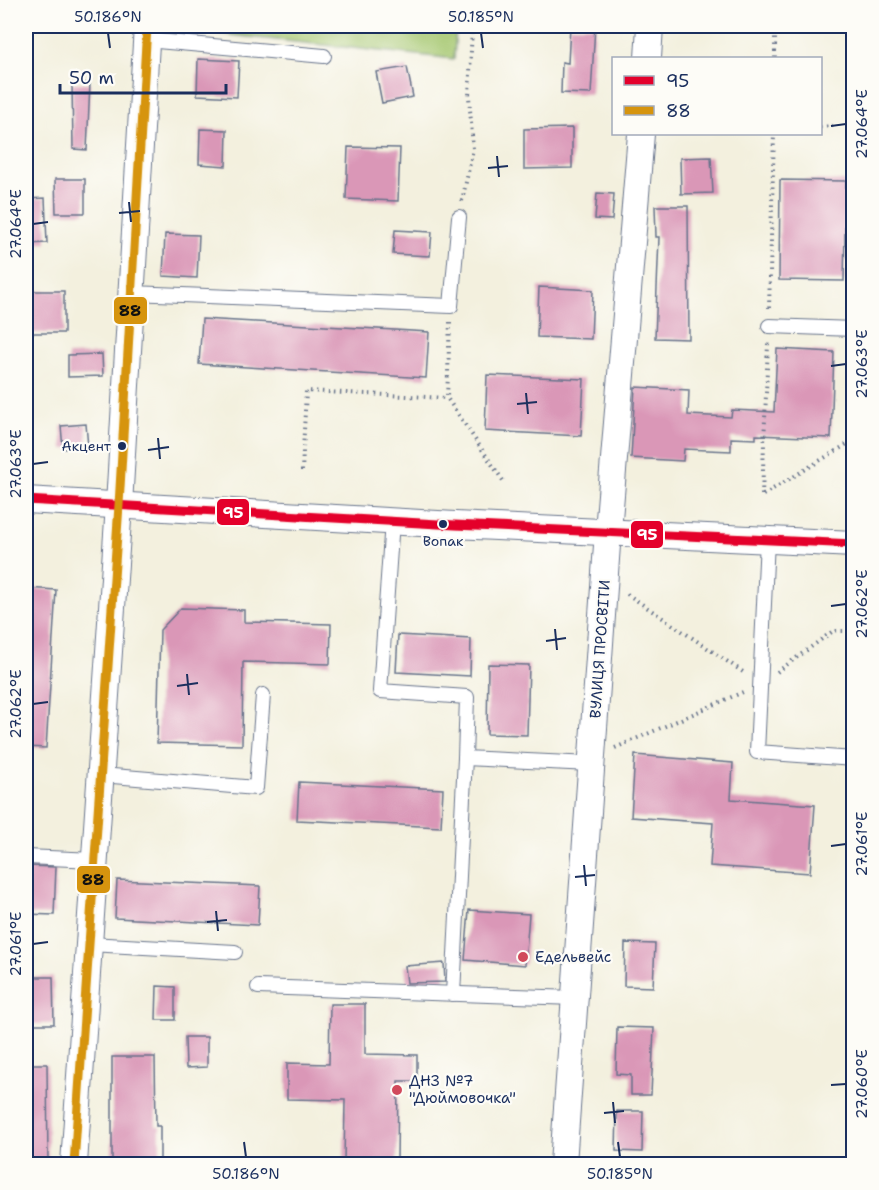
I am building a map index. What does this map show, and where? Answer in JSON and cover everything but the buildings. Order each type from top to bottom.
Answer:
[{"type":"street","points":[[648,57],[650,26]]},
{"type":"street","points":[[74,1164],[119,505],[146,33]]},
{"type":"street","name":"ВУЛИЦЯ ПРОСВІТИ","points":[[563,1164],[608,531],[641,135]]},
{"type":"street","points":[[26,500],[854,544]]},
{"type":"lane","points":[[146,33],[324,56]]},
{"type":"lane","points":[[132,293],[451,306],[459,217]]},
{"type":"lane","points":[[769,327],[854,329]]},
{"type":"lane","points":[[392,521],[380,691],[467,697],[453,994]]},
{"type":"lane","points":[[767,540],[757,752],[854,759]]},
{"type":"lane","points":[[101,775],[256,788],[263,695]]},
{"type":"lane","points":[[465,758],[591,764]]},
{"type":"lane","points":[[26,857],[95,860]]},
{"type":"lane","points":[[89,944],[234,952]]},
{"type":"lane","points":[[258,987],[575,998]]},
{"type":"path","points":[[459,217],[473,148],[469,96],[472,26]]},
{"type":"path","points":[[775,26],[775,57]]},
{"type":"path","points":[[822,127],[833,126]]},
{"type":"path","points":[[451,306],[447,398],[504,482]]},
{"type":"path","points":[[302,471],[306,390],[447,398]]},
{"type":"path","points":[[762,495],[854,440]]},
{"type":"path","points":[[620,589],[761,684]]},
{"type":"path","points":[[613,749],[761,684],[833,631],[854,632]]},
{"type":"green space","points":[[165,26],[456,26],[454,59],[165,28]]},
{"type":"transit line","name":"88","points":[[74,1164],[119,505],[147,26]]},
{"type":"transit line","name":"95","points":[[26,500],[455,525],[854,544]]},
{"type":"place","name":"Акцент","points":[[122,446]]},
{"type":"place","name":"Вопак","points":[[443,524]]},
{"type":"place","name":"Едельвейс","points":[[523,957]]},
{"type":"place","name":"ДНЗ №7 \"Дюймовочка\"","points":[[397,1090]]}]
